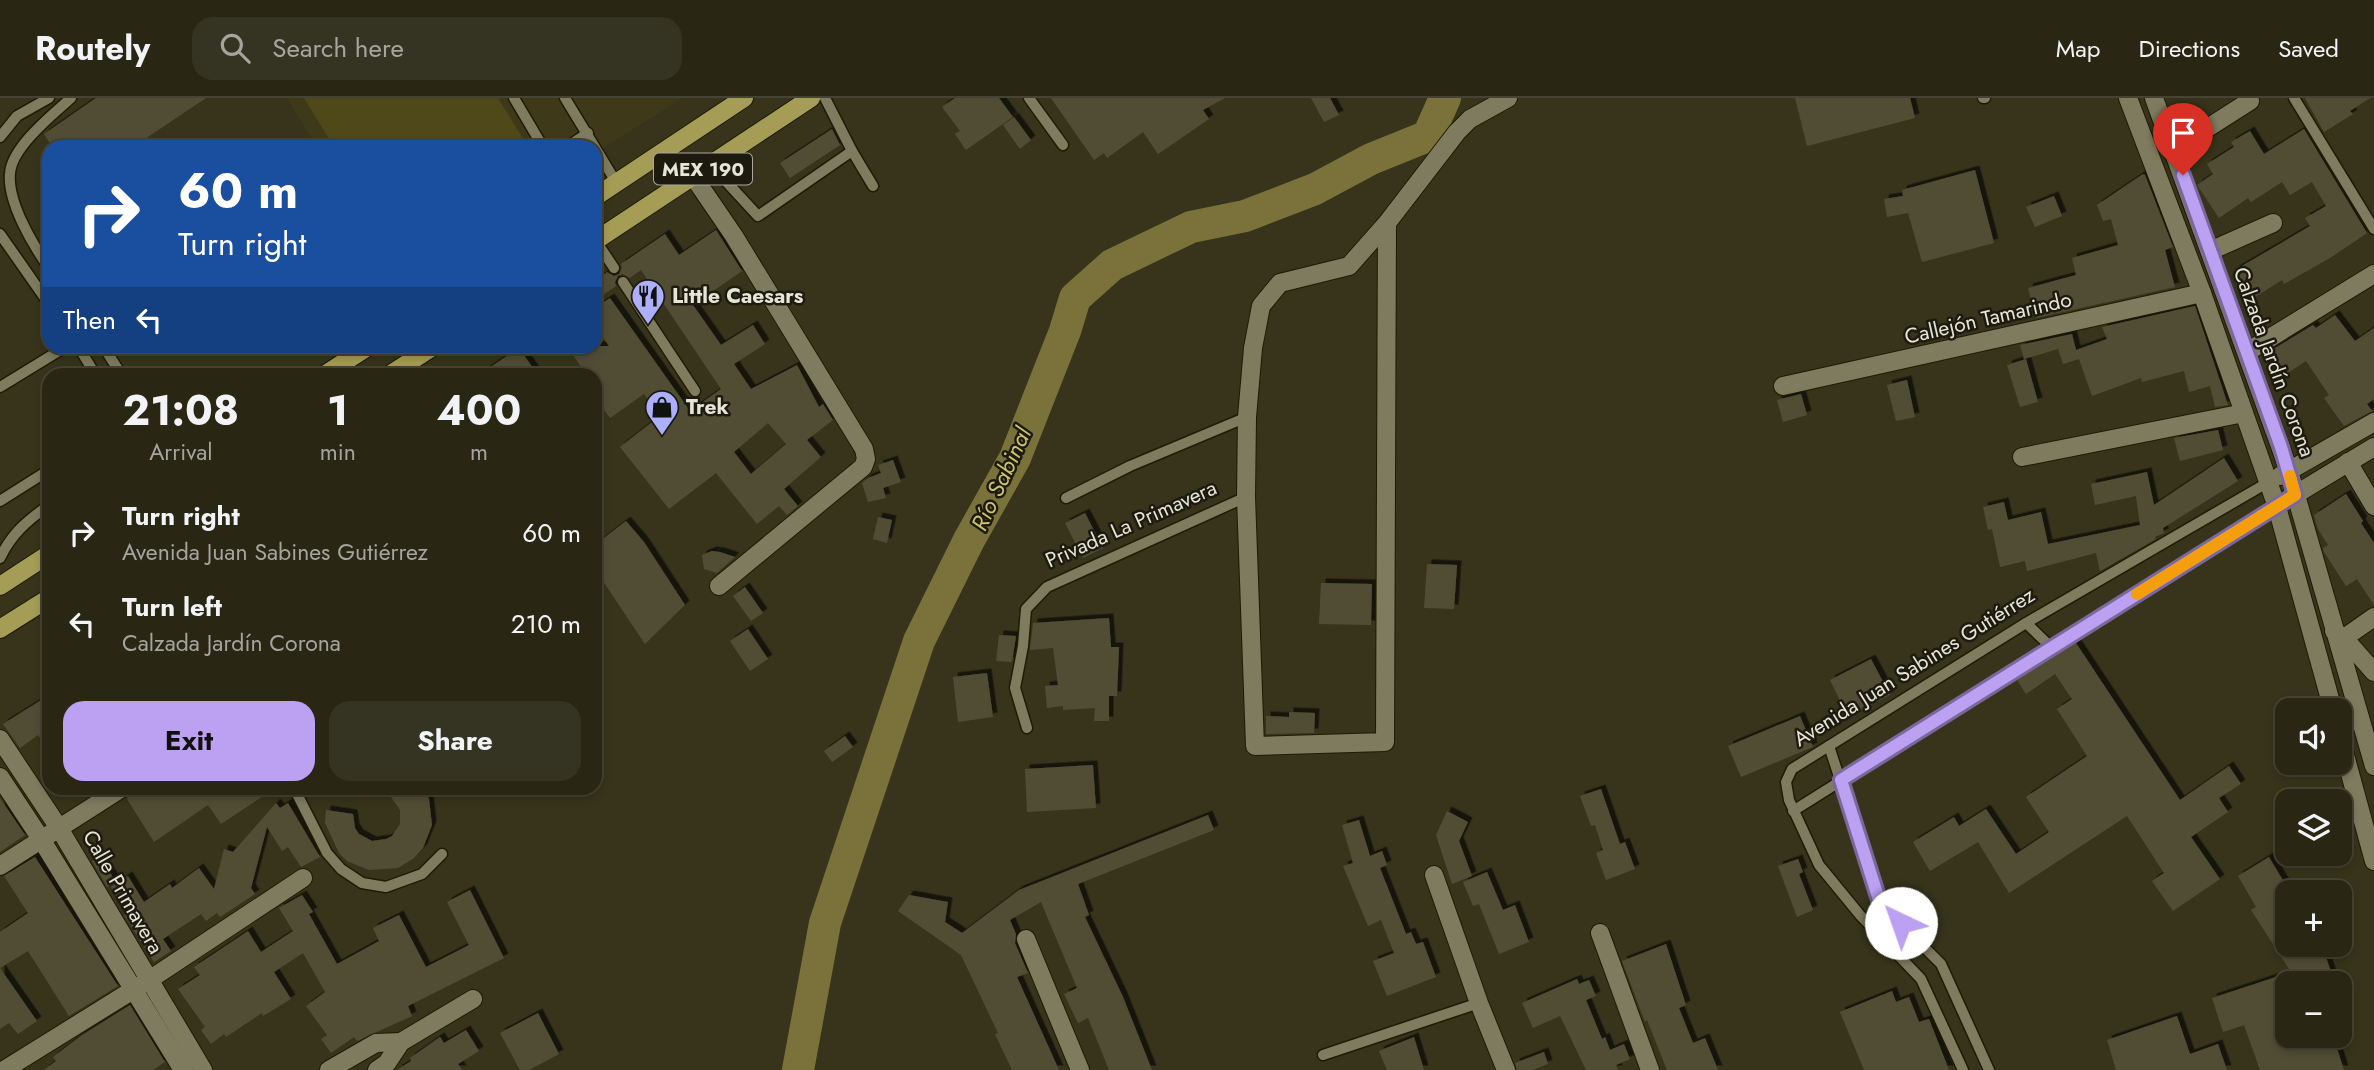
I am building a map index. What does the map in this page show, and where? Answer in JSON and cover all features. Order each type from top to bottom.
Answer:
[{"type":"main road","name":"MEX 190","points":[[602,192],[744,98]]},
{"type":"main road","name":"MEX 190","points":[[602,236],[811,98]]},
{"type":"main road","points":[[336,368],[357,354]]},
{"type":"main road","points":[[407,368],[424,354]]},
{"type":"main road","points":[[0,586],[42,559]]},
{"type":"main road","points":[[0,629],[42,602]]},
{"type":"street","name":"Privada La Primavera","points":[[1246,497],[1247,417],[1253,348],[1261,306],[1280,284],[1349,266],[1387,223],[1457,132],[1470,119],[1508,98]]},
{"type":"street","name":"Calzada Jardín Corona","points":[[2128,98],[2202,293],[2277,507],[2330,698]]},
{"type":"street","name":"Calzada Jardín Corona","points":[[2154,98],[2289,471],[2339,635],[2374,766]]},
{"type":"street","points":[[2173,150],[2250,102]]},
{"type":"street","points":[[693,176],[734,236],[864,449],[866,459],[863,467],[719,586]]},
{"type":"street","points":[[1246,497],[1255,746],[1385,742],[1387,223]]},
{"type":"street","points":[[2210,251],[2273,223]]},
{"type":"street","points":[[2247,352],[2374,274]]},
{"type":"street","name":"Callejón Tamarindo","points":[[1783,386],[2202,293]]},
{"type":"street","points":[[2022,457],[2244,413]]},
{"type":"street","name":"Avenida Juan Sabines Gutiérrez","points":[[2267,483],[2374,422]]},
{"type":"street","points":[[2277,507],[2374,447]]},
{"type":"street","points":[[2348,462],[2374,506]]},
{"type":"street","points":[[2374,617],[2339,635],[2374,672]]},
{"type":"street","name":"Calle Primavera","points":[[0,739],[59,828],[183,1070]]},
{"type":"street","points":[[2350,775],[2374,861]]},
{"type":"street","name":"Calle Primavera","points":[[0,777],[141,985],[203,1070]]},
{"type":"street","points":[[0,866],[111,795]]},
{"type":"street","points":[[1434,875],[1479,1003],[1506,1070]]},
{"type":"street","points":[[4,1070],[141,985],[303,878]]},
{"type":"street","points":[[1600,933],[1650,1070]]},
{"type":"street","points":[[1026,939],[1080,1070]]},
{"type":"street","points":[[377,1070],[387,1063],[401,1042],[474,999]]},
{"type":"street","points":[[329,1070],[376,1043],[401,1042]]},
{"type":"lane","points":[[0,137],[17,116],[49,98]]},
{"type":"lane","points":[[42,255],[17,210],[11,191],[10,171],[18,154],[38,128],[71,98]]},
{"type":"lane","points":[[514,98],[538,140]]},
{"type":"lane","points":[[565,98],[592,140]]},
{"type":"lane","points":[[825,98],[873,186]]},
{"type":"lane","points":[[1029,98],[1063,145]]},
{"type":"lane","points":[[2294,98],[2374,229]]},
{"type":"lane","points":[[577,140],[588,132]]},
{"type":"lane","points":[[710,164],[758,216],[852,151]]},
{"type":"lane","points":[[602,157],[616,182]]},
{"type":"lane","points":[[0,234],[42,294]]},
{"type":"lane","points":[[602,251],[614,268]]},
{"type":"lane","points":[[623,282],[695,391]]},
{"type":"lane","points":[[0,387],[54,354]]},
{"type":"lane","points":[[1066,498],[1130,466],[1247,417]]},
{"type":"lane","points":[[0,501],[42,474]]},
{"type":"lane","name":"Avenida Juan Sabines Gutiérrez","points":[[1963,1070],[1922,979],[1870,926],[1819,865],[1788,800],[1786,782],[1792,769],[2026,623],[2267,483]]},
{"type":"lane","name":"Privada La Primavera","points":[[1027,728],[1015,688],[1023,646],[1026,609],[1047,587],[1246,497]]},
{"type":"lane","points":[[1793,811],[2277,507]]},
{"type":"lane","points":[[0,558],[7,542],[20,526],[42,510]]},
{"type":"lane","points":[[2026,623],[2051,647]]},
{"type":"lane","points":[[1829,746],[1880,903],[1941,964],[1989,1070]]},
{"type":"lane","points":[[298,795],[327,853],[341,869],[362,883],[386,887],[422,874],[442,854]]},
{"type":"lane","points":[[1870,926],[1889,912]]},
{"type":"lane","points":[[1323,1055],[1479,1003]]},
{"type":"shaded area","points":[[287,98],[683,98],[602,149],[602,140],[313,140]]},
{"type":"shaded area","points":[[304,98],[498,98],[524,140],[330,140]]},
{"type":"building","points":[[96,98],[206,98],[143,140],[48,140],[44,134]]},
{"type":"building","points":[[955,98],[999,98],[1013,117],[966,150],[955,134],[960,131],[942,107]]},
{"type":"building","points":[[1051,98],[1225,98],[1203,110],[1209,119],[1158,154],[1143,132],[1107,158],[1104,153],[1094,160]]},
{"type":"building","points":[[1311,98],[1330,98],[1339,115],[1324,122]]},
{"type":"building","points":[[1795,98],[1910,98],[1915,118],[1807,146]]},
{"type":"building","points":[[2305,98],[2370,98],[2350,111],[2353,114],[2324,132]]},
{"type":"building","points":[[1014,117],[1031,140],[1020,149],[1003,125]]},
{"type":"building","points":[[832,129],[840,145],[790,178],[780,163]]},
{"type":"building","points":[[2304,129],[2367,233],[2330,258],[2284,284],[2282,280],[2252,299],[2235,270],[2310,226],[2305,218],[2326,206],[2312,182],[2290,195],[2282,182],[2251,202],[2248,198],[2219,218],[2197,185],[2213,174],[2207,164],[2234,147],[2231,142],[2250,131],[2264,154]]},
{"type":"building","points":[[1975,170],[1994,243],[1922,262],[1908,213],[1887,217],[1884,199],[1903,196],[1902,190]]},
{"type":"building","points":[[2143,174],[2173,247],[2165,250],[2175,287],[2036,318],[2028,288],[2076,275],[2072,258],[2118,245],[2111,219],[2103,221],[2097,205]]},
{"type":"building","points":[[2054,196],[2062,216],[2035,227],[2026,207]]},
{"type":"building","points":[[716,230],[742,271],[693,305],[721,345],[753,325],[765,344],[734,364],[751,389],[797,365],[819,407],[823,404],[833,420],[807,440],[821,457],[784,489],[798,506],[787,515],[779,506],[757,524],[716,473],[669,509],[620,447],[660,416],[644,394],[610,418],[602,407],[602,368],[582,368],[572,354],[602,354],[602,346],[609,346],[602,336],[602,303],[610,298],[690,411],[721,389],[641,270],[630,278],[623,274],[618,276],[616,286],[602,296],[602,276],[607,272],[614,276],[619,274],[621,264],[665,234],[679,255]],"holes":[[[768,423],[786,444],[751,474],[734,452]]]},
{"type":"building","points":[[2195,306],[2228,405],[2215,407],[2210,386],[2189,392],[2184,371],[2142,382],[2141,378],[2092,396],[2079,359],[2063,364],[2058,349],[2024,359],[2020,345],[2072,334],[2076,350],[2107,339],[2102,327]]},
{"type":"building","points":[[2335,315],[2355,341],[2374,328],[2374,399],[2367,404],[2372,411],[2344,426],[2324,398],[2329,395],[2306,361],[2283,376],[2267,353]]},
{"type":"building","points":[[510,354],[523,354],[533,368],[489,368]]},
{"type":"building","points":[[2026,359],[2038,402],[2020,407],[2007,365]]},
{"type":"building","points":[[1907,380],[1915,417],[1896,421],[1887,385]]},
{"type":"building","points":[[1801,394],[1807,415],[1783,422],[1777,400]]},
{"type":"building","points":[[2218,430],[2223,450],[2180,461],[2174,438]]},
{"type":"building","points":[[2224,458],[2238,481],[2163,528],[2164,533],[2155,537],[2156,539],[2100,571],[2096,553],[2027,571],[2025,561],[2000,567],[1992,529],[1988,530],[1983,507],[2004,502],[2008,520],[2041,512],[2048,544],[2140,525],[2136,496],[2095,505],[2091,484],[2147,472],[2154,505]]},
{"type":"building","points":[[893,460],[901,482],[883,488],[886,498],[868,502],[862,483],[881,473],[878,465]]},
{"type":"building","points":[[2346,494],[2374,543],[2374,605],[2357,579],[2346,586],[2324,552],[2323,548],[2328,545],[2318,529],[2314,515]]},
{"type":"building","points":[[1085,513],[1103,548],[1083,558],[1065,523]]},
{"type":"building","points":[[878,517],[892,520],[887,543],[873,539]]},
{"type":"building","points":[[626,521],[644,542],[685,605],[645,644],[602,580],[602,540]]},
{"type":"building","points":[[712,551],[735,557],[717,573],[704,569],[702,555]]},
{"type":"building","points":[[1427,564],[1457,565],[1454,609],[1424,608]]},
{"type":"building","points":[[1321,583],[1372,584],[1371,625],[1319,624]]},
{"type":"building","points":[[745,587],[763,613],[751,621],[733,596]]},
{"type":"building","points":[[1109,618],[1111,647],[1119,647],[1117,696],[1109,696],[1109,721],[1094,721],[1095,708],[1047,708],[1045,686],[1058,685],[1053,648],[1030,650],[1033,623]]},
{"type":"building","points":[[748,629],[768,659],[750,671],[730,641]]},
{"type":"building","points":[[999,635],[1016,636],[1012,662],[996,661]]},
{"type":"building","points":[[2076,643],[2180,800],[2229,766],[2241,784],[2219,798],[2228,812],[2191,837],[2220,879],[2173,911],[2152,881],[2164,873],[2127,816],[2009,893],[1978,842],[1930,871],[1913,842],[1954,817],[1959,826],[1986,809],[2016,854],[2049,832],[2026,797],[2087,756],[2057,709],[2072,699],[2055,674],[2026,694],[2017,680]]},
{"type":"building","points":[[1871,659],[1890,695],[1848,717],[1830,680]]},
{"type":"building","points":[[987,673],[993,717],[958,722],[953,677]]},
{"type":"building","points":[[42,699],[42,741],[38,735],[20,748],[3,724]]},
{"type":"building","points":[[1289,712],[1315,713],[1314,733],[1266,734],[1266,716],[1289,717]]},
{"type":"building","points":[[1800,716],[1813,747],[1741,777],[1728,746]]},
{"type":"building","points":[[845,736],[853,747],[832,762],[824,751]]},
{"type":"building","points":[[1093,765],[1096,808],[1027,812],[1025,769]]},
{"type":"building","points":[[1601,789],[1620,844],[1625,842],[1635,869],[1606,880],[1596,853],[1603,850],[1595,825],[1591,826],[1580,796]]},
{"type":"building","points":[[129,795],[264,795],[221,824],[208,805],[154,842],[127,799]]},
{"type":"building","points":[[427,795],[432,825],[423,848],[414,858],[398,868],[369,870],[347,861],[339,853],[325,823],[326,810],[353,814],[355,828],[359,834],[372,841],[386,839],[392,836],[400,824],[400,810],[391,797]]},
{"type":"building","points":[[0,798],[25,835],[0,852]]},
{"type":"building","points":[[276,803],[280,808],[288,803],[320,857],[301,867],[288,847],[282,851],[267,827],[251,888],[255,894],[220,917],[217,913],[206,921],[201,914],[163,939],[171,951],[154,962],[124,915],[127,913],[111,887],[128,876],[144,902],[170,884],[172,888],[199,868],[214,889],[224,849],[233,852]]},
{"type":"building","points":[[1447,811],[1468,822],[1459,841],[1472,876],[1452,884],[1436,835]]},
{"type":"building","points":[[1208,815],[1214,830],[1078,884],[1089,915],[1085,917],[1123,997],[1152,1070],[1109,1070],[1088,1018],[1078,1023],[1064,994],[1077,988],[1041,902],[1010,920],[1016,934],[1015,943],[1028,973],[1017,977],[1059,1070],[1012,1070],[995,1034],[998,1033],[961,955],[898,911],[909,895],[948,902],[945,922],[962,933],[1019,890]]},
{"type":"building","points":[[1359,820],[1370,856],[1382,851],[1387,865],[1380,868],[1406,934],[1411,932],[1416,944],[1423,942],[1436,977],[1387,996],[1373,961],[1394,953],[1381,920],[1368,926],[1343,866],[1353,863],[1342,825]]},
{"type":"building","points":[[35,857],[118,986],[69,1016],[28,951],[0,968],[0,932],[28,913],[4,876]]},
{"type":"building","points":[[100,857],[116,882],[107,887],[92,861]]},
{"type":"building","points":[[2269,857],[2283,880],[2275,880],[2275,947],[2251,910],[2256,907],[2238,876]]},
{"type":"building","points":[[1798,859],[1803,872],[1799,874],[1813,910],[1797,917],[1778,866]]},
{"type":"building","points":[[1487,872],[1503,910],[1515,905],[1529,942],[1499,954],[1479,904],[1473,906],[1463,882]]},
{"type":"building","points":[[470,890],[504,958],[408,1006],[412,1016],[357,1041],[354,1037],[331,1053],[321,1039],[327,1035],[306,1006],[325,992],[303,953],[274,972],[291,999],[263,1016],[262,1013],[226,1037],[224,1034],[211,1044],[201,1030],[205,1027],[178,989],[200,975],[194,967],[248,931],[261,952],[293,931],[279,908],[302,895],[313,912],[309,914],[337,964],[379,941],[373,928],[399,915],[426,967],[469,945],[447,902]]},
{"type":"building","points":[[1666,944],[1686,1005],[1679,1008],[1693,1043],[1705,1038],[1718,1070],[1667,1070],[1647,1020],[1645,1022],[1622,961]]},
{"type":"building","points":[[2281,957],[2326,957],[2331,971],[2290,971]]},
{"type":"building","points":[[0,968],[37,1021],[18,1034],[9,1023],[0,1029]]},
{"type":"building","points":[[2275,977],[2275,1048],[2337,1048],[2344,1070],[2260,1070],[2244,1025],[2223,1032],[2212,998]]},
{"type":"building","points":[[1577,979],[1579,984],[1589,980],[1596,996],[1586,1000],[1602,1039],[1605,1037],[1610,1050],[1624,1044],[1630,1059],[1616,1065],[1618,1070],[1586,1070],[1560,1016],[1533,1028],[1522,1003]]},
{"type":"building","points":[[1892,991],[1896,1002],[1909,997],[1919,1022],[1929,1019],[1949,1070],[1864,1070],[1840,1012]]},
{"type":"building","points":[[130,1005],[165,1062],[153,1070],[44,1070],[56,1061],[53,1057],[82,1035]]},
{"type":"building","points":[[538,1013],[559,1054],[529,1070],[520,1070],[500,1033]]},
{"type":"building","points":[[2177,1016],[2190,1054],[2218,1044],[2227,1070],[2116,1070],[2107,1040]]},
{"type":"building","points":[[466,1030],[479,1051],[458,1064],[462,1070],[397,1070],[440,1037],[444,1043]]},
{"type":"building","points":[[1414,1037],[1424,1070],[1387,1070],[1379,1051]]},
{"type":"building","points":[[1544,1052],[1548,1064],[1533,1070],[1517,1070],[1515,1063]]},
{"type":"waterway","name":"Río Sabinal","points":[[798,1070],[825,923],[919,641],[969,540],[1015,458],[1065,331],[1075,298],[1112,265],[1191,227],[1245,216],[1315,189],[1371,159],[1428,136],[1445,98]]},
{"type":"slow traffic","points":[[2137,594],[2295,495],[2290,476]]},
{"type":"place","name":"Little Caesars","points":[[648,326]]},
{"type":"place","name":"Trek","points":[[662,437]]},
{"type":"route","points":[[1901,923],[1880,903],[1841,780],[2295,495],[2281,447],[2183,175]]}]
